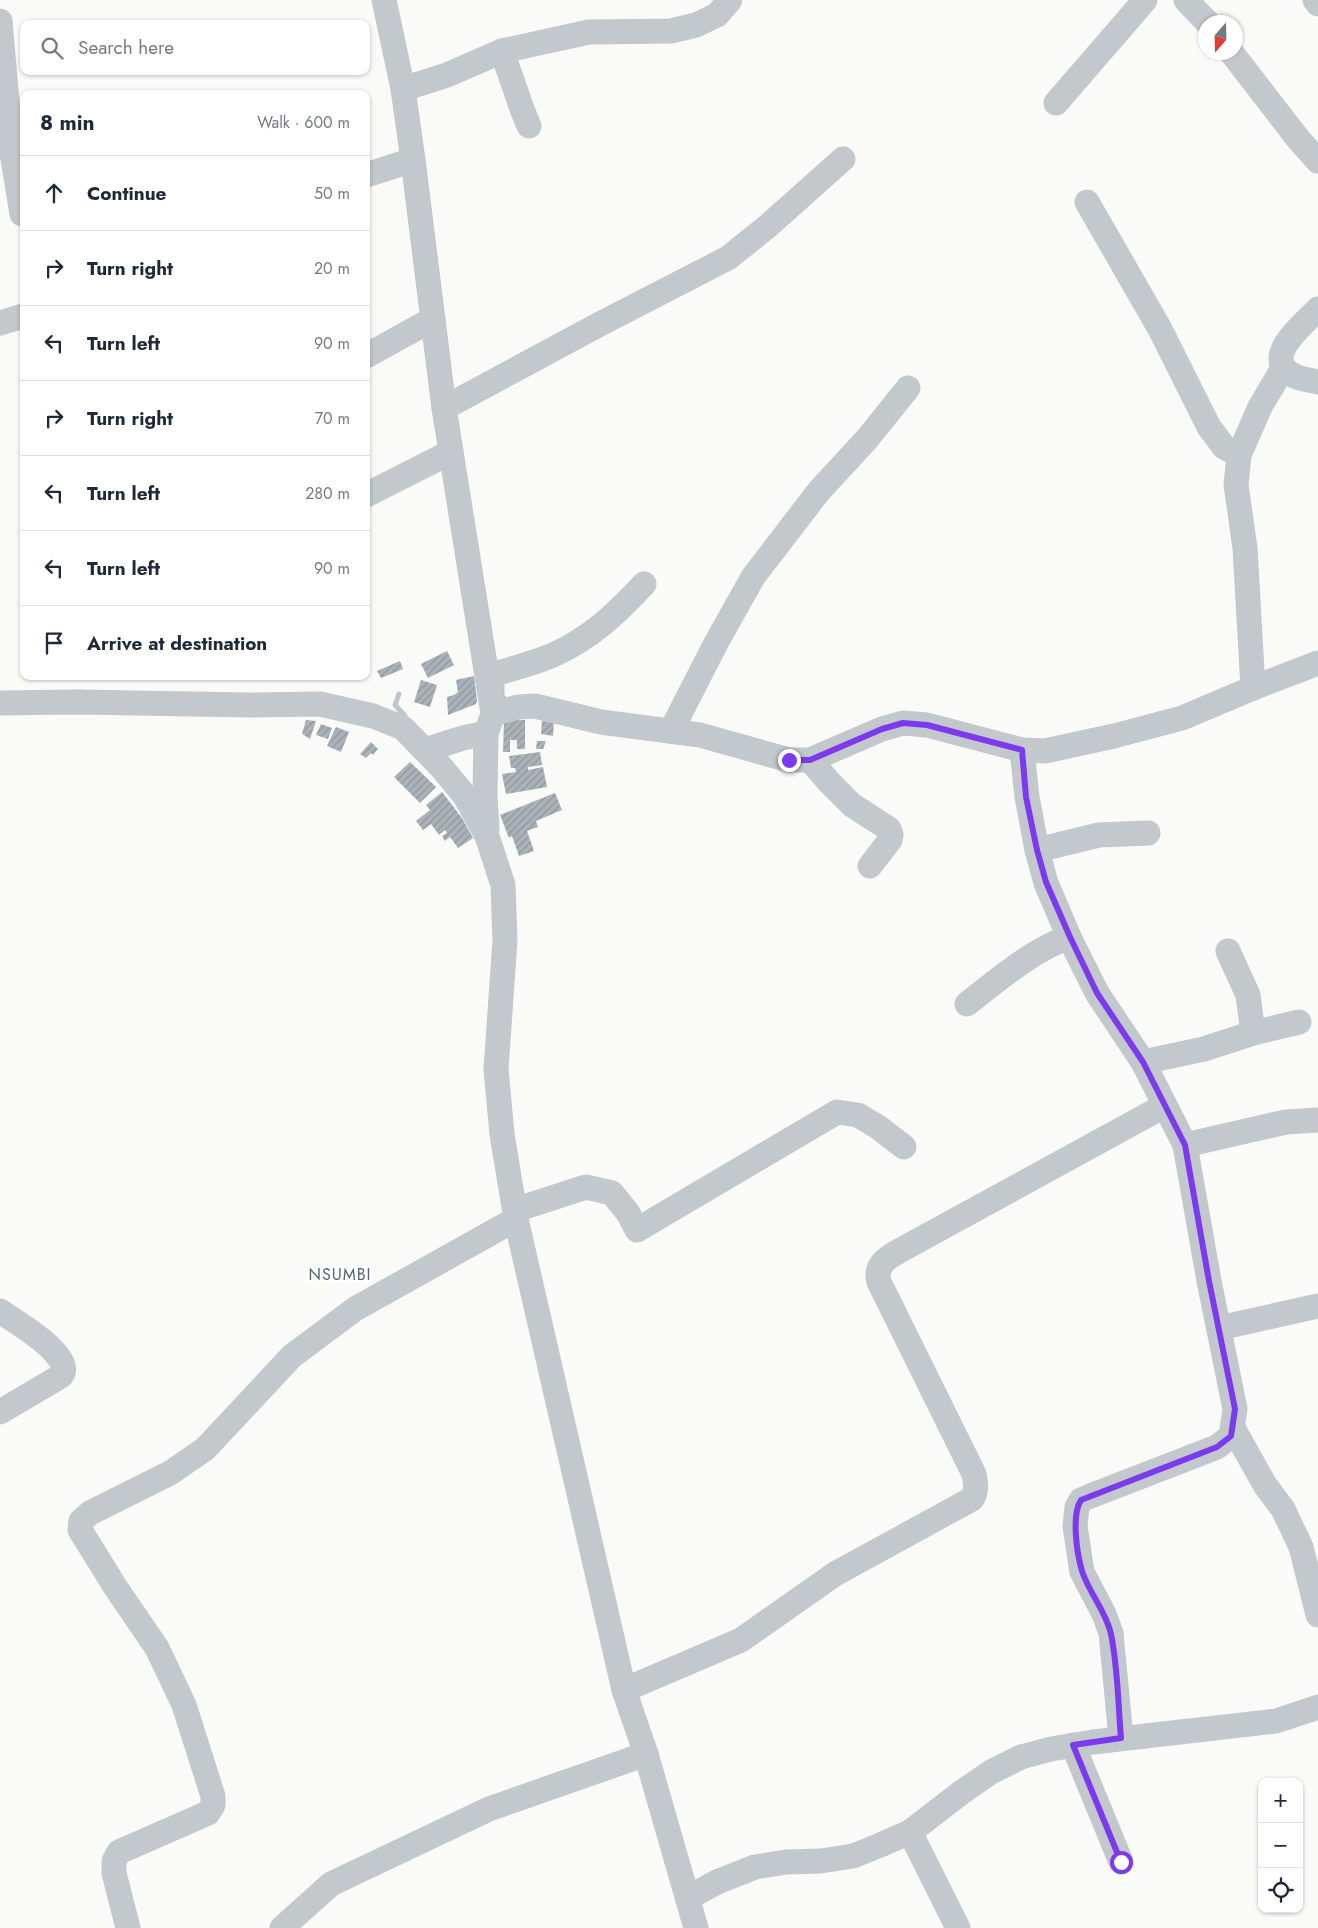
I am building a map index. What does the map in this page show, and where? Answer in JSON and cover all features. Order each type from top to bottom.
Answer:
[{"type":"street","points":[[384,0],[414,160],[444,408],[487,676],[490,724],[486,795],[487,836]]},
{"type":"street","points":[[402,89],[447,75],[502,50],[589,32],[671,31],[696,25],[717,15],[730,0]]},
{"type":"street","points":[[1056,103],[1145,0]]},
{"type":"street","points":[[1186,0],[1201,15]]},
{"type":"street","points":[[1315,0],[1318,4]]},
{"type":"street","points":[[0,21],[15,213]]},
{"type":"street","points":[[502,50],[529,126]]},
{"type":"street","points":[[1237,60],[1299,140],[1318,160]]},
{"type":"street","points":[[444,408],[728,258],[768,226],[844,159]]},
{"type":"street","points":[[370,174],[414,160]]},
{"type":"street","points":[[1087,202],[1160,328],[1208,427],[1224,447],[1239,455]]},
{"type":"street","points":[[1318,309],[1286,344],[1280,362],[1283,368],[1293,376],[1318,382]]},
{"type":"street","points":[[370,354],[433,319]]},
{"type":"street","points":[[1253,688],[1245,548],[1236,485],[1239,455],[1260,406],[1283,368]]},
{"type":"street","points":[[671,730],[753,577],[819,491],[867,439],[908,388]]},
{"type":"street","points":[[370,493],[451,452]]},
{"type":"street","points":[[487,676],[553,656],[586,637],[614,617],[644,584]]},
{"type":"street","points":[[425,750],[463,738],[518,707],[535,706],[601,722],[700,735],[789,760],[810,760],[874,732],[903,723],[927,725],[1022,750],[1045,751],[1114,736],[1182,718],[1318,663]]},
{"type":"street","points":[[0,703],[320,704],[373,716],[403,728],[465,796],[487,836],[503,885],[505,940],[496,1069],[502,1134],[515,1214],[624,1690],[646,1754],[696,1928]]},
{"type":"street","points":[[1022,750],[1026,797],[1046,882],[1097,993],[1143,1062],[1185,1145],[1235,1409],[1231,1436],[1217,1447],[1081,1500],[1077,1507],[1075,1526],[1082,1572],[1104,1614],[1111,1633],[1121,1738]]},
{"type":"street","points":[[810,760],[852,805],[889,829],[890,840],[870,866]]},
{"type":"street","points":[[1037,850],[1099,835],[1148,833]]},
{"type":"street","points":[[967,1004],[998,979],[1050,944],[1070,937]]},
{"type":"street","points":[[1228,952],[1248,995],[1254,1033]]},
{"type":"street","points":[[1143,1062],[1204,1049],[1254,1033],[1299,1022]]},
{"type":"street","points":[[624,1690],[741,1640],[834,1574],[972,1500],[976,1486],[974,1474],[880,1282],[877,1274],[878,1269],[881,1264],[910,1245],[1164,1106]]},
{"type":"street","points":[[128,1928],[114,1873],[114,1862],[119,1852],[208,1813],[213,1805],[213,1796],[184,1705],[157,1648],[116,1588],[80,1530],[81,1521],[90,1513],[170,1473],[204,1449],[292,1356],[355,1309],[515,1214],[586,1188],[612,1193],[628,1213],[637,1230],[837,1112],[858,1114],[904,1147]]},
{"type":"street","points":[[1185,1145],[1286,1122],[1318,1120]]},
{"type":"street","points":[[1219,1328],[1318,1306]]},
{"type":"street","points":[[0,1311],[51,1348],[64,1366],[64,1371],[61,1376],[0,1412]]},
{"type":"street","points":[[1233,1428],[1265,1485],[1283,1509],[1301,1547],[1318,1615]]},
{"type":"street","points":[[688,1898],[717,1882],[755,1867],[786,1862],[821,1861],[853,1856],[910,1832],[991,1772],[1021,1757],[1073,1745],[1121,1738],[1276,1721],[1318,1706]]},
{"type":"street","points":[[1073,1745],[1121,1862]]},
{"type":"street","points":[[282,1928],[331,1884],[489,1809],[646,1754]]},
{"type":"street","points":[[910,1832],[958,1928]]},
{"type":"building","points":[[447,651],[454,665],[428,678],[421,664]]},
{"type":"building","points":[[400,661],[403,669],[381,678],[377,671]]},
{"type":"building","points":[[474,676],[476,704],[448,715],[447,697],[458,692],[456,680]]},
{"type":"building","points":[[421,680],[437,685],[430,707],[414,702]]},
{"type":"building","points":[[306,720],[316,721],[310,739],[302,734]]},
{"type":"building","points":[[504,720],[525,720],[525,749],[517,749],[517,740],[510,740],[510,752],[503,752]]},
{"type":"building","points":[[542,721],[554,722],[553,736],[541,734]]},
{"type":"building","points":[[321,724],[332,728],[328,739],[316,735]]},
{"type":"building","points":[[336,727],[349,732],[341,752],[327,746]]},
{"type":"building","points":[[537,741],[546,741],[543,749],[536,749]]},
{"type":"building","points":[[371,742],[378,749],[373,755],[371,753],[366,758],[360,754]]},
{"type":"building","points":[[540,752],[542,765],[528,767],[528,770],[543,767],[547,787],[506,794],[502,774],[516,772],[515,768],[511,768],[509,756]]},
{"type":"building","points":[[410,762],[436,787],[420,803],[394,777]]},
{"type":"building","points":[[442,792],[462,818],[473,838],[458,848],[450,837],[445,841],[442,836],[447,833],[445,830],[439,835],[431,824],[423,830],[416,821],[430,810],[426,805]]},
{"type":"building","points":[[555,793],[562,810],[536,821],[538,827],[527,831],[534,851],[519,856],[512,836],[509,838],[500,815]]},
{"type":"waterway","points":[[502,680],[502,696],[504,698]]},
{"type":"waterway","points":[[399,694],[395,705],[405,716]]},
{"type":"district","name":"NSUMBI","points":[[340,1274]]},
{"type":"route","points":[[789,760],[810,760],[849,742],[903,723],[927,725],[1022,750],[1026,797],[1046,882],[1097,993],[1143,1062],[1185,1145],[1209,1281],[1235,1409],[1231,1436],[1217,1447],[1081,1500],[1076,1512],[1075,1526],[1082,1572],[1104,1614],[1111,1633],[1121,1738],[1073,1745],[1121,1862]]}]
